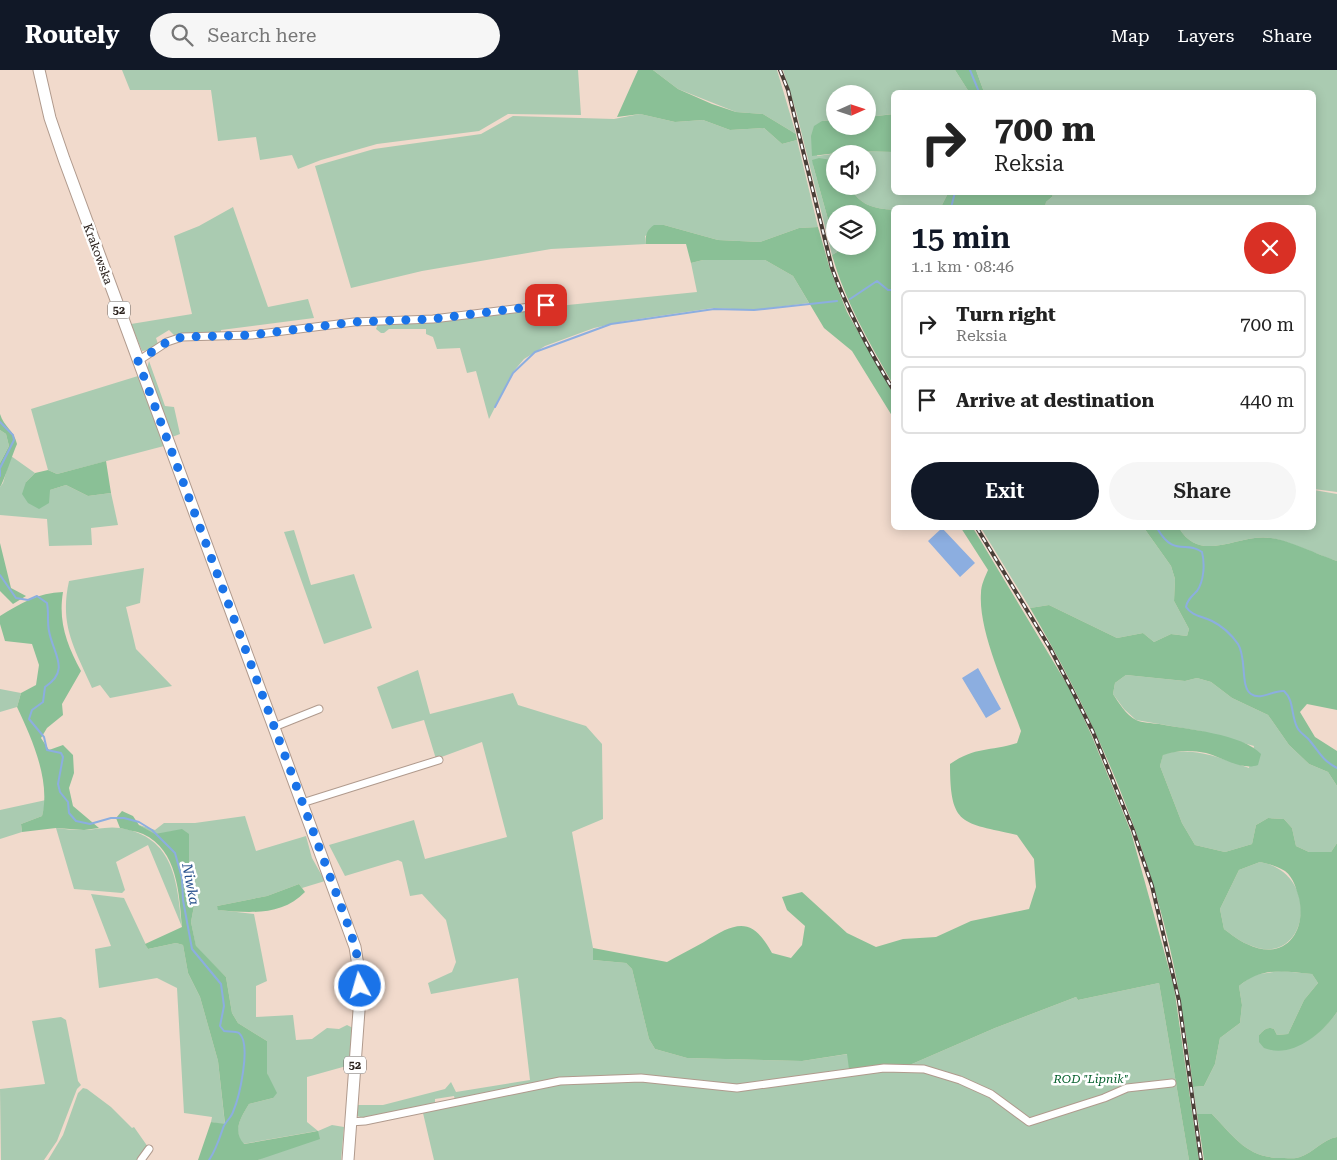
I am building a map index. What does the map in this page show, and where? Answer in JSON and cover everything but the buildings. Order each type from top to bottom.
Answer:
[{"type":"main road","name":"Krakowska","points":[[31,70],[351,933],[358,959],[360,997],[348,1160]]},
{"type":"main road","name":"Krakowska","points":[[39,70],[50,118]]},
{"type":"street","points":[[138,361],[162,345],[182,337],[252,335],[354,322],[432,319],[546,305]]},
{"type":"street","points":[[274,727],[319,709]]},
{"type":"street","points":[[302,803],[438,760]]},
{"type":"street","points":[[350,1122],[365,1121],[518,1090],[530,1085],[584,1079],[641,1078],[737,1088],[832,1077],[869,1069],[924,1069],[976,1087],[1029,1122],[1104,1098],[1127,1088],[1172,1083]]},
{"type":"street","points":[[141,1160],[149,1149]]},
{"type":"green space","points":[[122,70],[578,70],[581,115],[508,114],[479,131],[377,144],[321,160],[298,169],[292,155],[260,160],[256,137],[218,141],[211,90],[130,90]]},
{"type":"green space","points":[[638,70],[653,70],[678,89],[712,104],[736,112],[763,114],[796,134],[797,140],[782,144],[764,128],[730,130],[703,120],[675,122],[640,114],[617,117]]},
{"type":"green space","points":[[653,70],[777,70],[796,134],[763,114],[736,112],[678,89]]},
{"type":"green space","points":[[783,70],[955,70],[968,90],[891,90],[891,114],[876,116],[876,85],[826,85],[826,121],[822,121],[817,156],[826,155],[826,161],[813,165],[826,212],[826,231],[796,111]]},
{"type":"green space","points":[[955,70],[976,70],[983,90],[968,90]]},
{"type":"green space","points":[[976,70],[1337,70],[1337,492],[1316,489],[1316,205],[1045,205],[1052,195],[1316,195],[1316,90],[983,90]]},
{"type":"green space","points":[[640,114],[675,122],[703,120],[730,130],[764,128],[782,144],[797,140],[818,227],[799,228],[760,242],[718,240],[664,225],[645,236],[646,244],[551,249],[422,271],[351,288],[315,166],[374,149],[481,134],[513,116],[614,119]]},
{"type":"green space","points":[[891,114],[891,152],[876,152],[876,145],[826,145],[826,154],[812,156],[811,136],[814,126],[826,121],[826,135],[876,135],[876,116]]},
{"type":"green space","points":[[876,152],[891,152],[891,195],[947,195],[942,205],[891,205],[891,210],[876,208],[876,205],[868,205],[855,195],[876,195]]},
{"type":"green space","points":[[819,158],[826,159],[826,195],[855,195],[868,205],[826,205],[826,212],[812,160]]},
{"type":"green space","points":[[947,195],[1053,196],[1045,205],[942,205]]},
{"type":"green space","points":[[233,207],[268,307],[308,299],[314,318],[221,330],[221,333],[174,335],[169,330],[156,338],[158,344],[149,350],[142,351],[131,324],[192,314],[174,236],[199,226]]},
{"type":"green space","points":[[876,208],[891,210],[891,381],[858,320],[837,272],[832,255],[876,255]]},
{"type":"green space","points":[[654,225],[664,225],[718,240],[760,242],[799,228],[818,227],[830,269],[847,312],[891,390],[891,414],[852,351],[824,328],[793,276],[765,260],[703,260],[691,263],[686,244],[646,244],[647,233]]},
{"type":"green space","points":[[703,260],[765,260],[793,276],[809,303],[753,310],[713,308],[625,321],[594,328],[545,346],[524,359],[513,372],[489,419],[476,371],[467,373],[460,348],[437,349],[433,337],[426,334],[426,329],[389,329],[381,333],[376,329],[378,324],[697,292],[691,263]]},
{"type":"green space","points":[[149,361],[165,406],[174,407],[180,434],[172,437],[147,369]]},
{"type":"green space","points":[[138,376],[164,446],[57,474],[48,470],[31,409]]},
{"type":"green space","points":[[0,414],[14,435],[17,444],[0,487],[0,463],[9,446],[6,434],[0,430]]},
{"type":"green space","points":[[0,430],[6,434],[9,446],[0,463]]},
{"type":"green space","points":[[11,456],[35,473],[26,482],[50,490],[66,485],[88,496],[111,493],[118,525],[91,528],[92,545],[49,546],[47,519],[0,515],[0,487]]},
{"type":"green space","points":[[106,461],[111,493],[88,496],[66,485],[50,490],[49,503],[39,509],[28,503],[22,494],[26,482],[35,473],[48,470],[57,474]]},
{"type":"green space","points":[[1316,490],[1337,494],[1337,561],[1271,538],[1258,538],[1209,546],[1198,544],[1188,539],[1181,530],[1316,530]]},
{"type":"green space","points":[[294,530],[311,585],[354,574],[372,628],[324,644],[284,532]]},
{"type":"green space","points":[[962,530],[974,530],[1071,691],[1091,734],[1131,832],[1174,987],[1199,1160],[1189,1160],[1159,983],[1078,1000],[1076,997],[995,1028],[905,1067],[879,1066],[849,1069],[847,1054],[802,1061],[687,1058],[655,1049],[649,1039],[632,969],[626,963],[593,960],[593,948],[667,962],[725,930],[742,926],[750,928],[757,933],[765,941],[772,953],[791,958],[802,945],[805,926],[787,910],[782,897],[802,892],[847,933],[876,947],[903,939],[936,937],[971,921],[1029,909],[1036,887],[1034,859],[1017,835],[983,827],[963,818],[957,811],[953,800],[951,785],[950,764],[968,754],[1017,743],[1021,731],[995,663],[984,626],[981,609],[981,590],[988,570]]},
{"type":"green space","points":[[982,530],[1145,530],[1171,566],[1175,579],[1174,601],[1189,629],[1187,636],[1171,634],[1154,642],[1143,633],[1117,638],[1049,605],[1030,608]]},
{"type":"green space","points":[[1145,530],[1181,530],[1188,539],[1198,544],[1209,546],[1258,538],[1278,539],[1337,561],[1337,710],[1307,704],[1300,712],[1315,737],[1337,751],[1337,786],[1328,772],[1309,764],[1289,745],[1268,715],[1232,698],[1211,682],[1197,678],[1185,681],[1126,675],[1115,683],[1113,694],[1126,712],[1136,720],[1228,737],[1253,747],[1261,754],[1258,765],[1252,766],[1239,765],[1201,752],[1179,751],[1163,755],[1160,766],[1182,823],[1195,845],[1225,852],[1252,844],[1256,825],[1268,818],[1284,819],[1292,828],[1296,846],[1309,852],[1331,852],[1337,843],[1337,1012],[1315,1036],[1295,1047],[1275,1051],[1264,1048],[1259,1042],[1259,1035],[1267,1028],[1274,1029],[1277,1035],[1288,1034],[1304,1000],[1318,983],[1312,974],[1282,971],[1265,973],[1248,980],[1239,986],[1242,1005],[1240,1023],[1220,1038],[1215,1064],[1204,1086],[1193,1087],[1183,1015],[1173,962],[1158,900],[1144,856],[1129,813],[1094,730],[1074,688],[1030,608],[1049,605],[1117,638],[1143,633],[1154,642],[1171,634],[1187,636],[1189,629],[1174,601],[1175,579],[1171,566]],"holes":[[[1260,862],[1282,869],[1291,877],[1299,898],[1301,911],[1296,933],[1290,941],[1281,947],[1260,949],[1247,944],[1224,929],[1220,909],[1239,870]]]},
{"type":"green space","points":[[0,543],[11,588],[26,596],[13,604],[0,591]]},
{"type":"green space","points":[[144,568],[140,603],[126,607],[136,649],[172,686],[110,698],[100,685],[92,688],[70,637],[66,611],[69,581]]},
{"type":"green space","points":[[63,592],[62,613],[65,633],[81,671],[62,704],[63,715],[47,728],[41,738],[49,750],[63,745],[73,755],[74,773],[69,788],[73,806],[99,828],[84,830],[56,828],[22,832],[21,824],[42,816],[44,803],[44,789],[38,760],[17,707],[21,693],[36,685],[39,665],[32,644],[5,641],[0,624],[0,616],[30,600],[46,594]]},
{"type":"green space","name":"ROD \"Lipnik\"","points":[[418,670],[430,714],[513,693],[518,705],[586,726],[602,744],[603,819],[572,832],[593,948],[593,960],[626,963],[632,969],[649,1039],[655,1049],[687,1058],[802,1061],[848,1054],[850,1069],[879,1066],[905,1067],[995,1028],[1076,997],[1078,1000],[1159,983],[1189,1160],[434,1160],[423,1113],[455,1100],[454,1096],[435,1099],[435,1104],[367,1119],[357,1116],[358,1105],[383,1105],[445,1089],[451,1082],[456,1092],[530,1080],[518,978],[431,994],[428,983],[452,972],[456,962],[446,920],[422,894],[410,896],[402,862],[398,860],[345,876],[329,845],[414,820],[425,859],[507,837],[482,742],[436,759],[424,720],[392,729],[377,687]]},
{"type":"green space","points":[[1126,675],[1185,681],[1197,678],[1211,682],[1232,698],[1268,715],[1289,745],[1309,764],[1328,772],[1337,786],[1337,843],[1331,852],[1309,852],[1296,846],[1292,828],[1284,819],[1268,818],[1256,825],[1252,844],[1225,852],[1195,845],[1182,823],[1160,766],[1163,754],[1185,751],[1196,752],[1249,768],[1254,746],[1200,731],[1136,720],[1124,709],[1113,694],[1115,683]]},
{"type":"green space","points":[[0,689],[21,693],[17,707],[0,712]]},
{"type":"green space","points":[[46,800],[42,816],[21,824],[22,832],[0,839],[0,810]]},
{"type":"green space","points":[[122,811],[133,816],[139,825],[155,834],[182,829],[189,834],[189,890],[194,906],[191,922],[196,946],[226,977],[232,1013],[238,1023],[267,1041],[267,1073],[277,1093],[273,1098],[249,1104],[239,1124],[240,1139],[244,1144],[318,1131],[320,1139],[258,1160],[198,1160],[211,1122],[225,1124],[218,1061],[200,997],[188,973],[183,945],[176,943],[148,949],[145,944],[182,927],[178,887],[170,862],[155,841],[143,834],[120,828],[116,818]]},
{"type":"green space","points":[[245,816],[256,851],[306,836],[312,858],[325,881],[302,888],[299,884],[267,896],[217,906],[219,910],[254,914],[267,981],[256,986],[256,1017],[293,1015],[296,1040],[312,1039],[327,1028],[339,1029],[347,1025],[353,1028],[350,1065],[307,1077],[307,1122],[318,1131],[332,1125],[344,1127],[341,1160],[258,1160],[317,1131],[243,1144],[238,1134],[238,1129],[249,1104],[273,1098],[267,1073],[267,1041],[238,1023],[232,1013],[226,977],[196,947],[191,922],[194,906],[189,891],[188,861],[174,831],[155,835],[139,825],[155,830],[164,823],[195,823]]},
{"type":"green space","points":[[110,827],[120,828],[138,833],[152,841],[162,851],[170,864],[175,878],[182,927],[148,845],[116,862],[125,890],[122,893],[74,889],[56,828],[82,830]]},
{"type":"green space","points":[[1260,862],[1280,870],[1294,884],[1300,900],[1300,918],[1295,934],[1284,945],[1268,949],[1244,943],[1224,929],[1220,909],[1239,870]]},
{"type":"green space","points":[[299,884],[305,892],[296,900],[276,909],[253,912],[218,910],[217,906],[267,896]]},
{"type":"green space","points":[[91,894],[124,898],[148,949],[176,943],[183,945],[188,973],[200,997],[218,1061],[225,1125],[211,1122],[212,1117],[184,1113],[177,988],[157,978],[99,988],[95,949],[111,946]]},
{"type":"green space","points":[[1281,971],[1312,974],[1318,983],[1304,1000],[1288,1034],[1277,1035],[1274,1029],[1267,1028],[1259,1035],[1279,1050],[1296,1046],[1312,1037],[1337,1012],[1337,1137],[1327,1140],[1298,1158],[1272,1157],[1251,1151],[1235,1139],[1212,1114],[1197,1114],[1193,1087],[1204,1086],[1215,1064],[1220,1038],[1240,1023],[1242,1005],[1239,986],[1253,975]]},
{"type":"green space","points":[[61,1017],[66,1020],[78,1081],[81,1085],[77,1089],[57,1141],[44,1160],[1,1160],[0,1089],[45,1084],[32,1021]]},
{"type":"green space","points":[[83,1088],[111,1107],[132,1128],[134,1127],[148,1147],[139,1160],[48,1160],[63,1135],[78,1093]]},
{"type":"green space","points":[[1197,1114],[1212,1114],[1235,1139],[1251,1151],[1272,1157],[1298,1158],[1327,1140],[1337,1137],[1337,1160],[1204,1160]]},
{"type":"water","points":[[940,530],[944,530],[975,563],[960,577],[928,541]]},
{"type":"water","points":[[978,668],[1001,709],[986,718],[962,678]]},
{"type":"waterway","points":[[970,70],[978,90]]},
{"type":"waterway","points":[[952,205],[954,195]]},
{"type":"waterway","points":[[850,299],[877,281],[888,290],[891,290]]},
{"type":"waterway","points":[[495,407],[513,373],[535,352],[611,324],[714,309],[754,310],[837,301]]},
{"type":"waterway","name":"Niwka","points":[[0,422],[13,435],[14,440],[0,468]]},
{"type":"waterway","name":"Niwka","points":[[0,470],[0,476]]},
{"type":"waterway","points":[[1158,530],[1163,537],[1174,546],[1191,547],[1202,552],[1204,567],[1201,582],[1186,607],[1194,614],[1219,625],[1238,644],[1241,650],[1244,679],[1251,694],[1263,696],[1284,691],[1291,703],[1298,729],[1325,759],[1337,768]]},
{"type":"waterway","name":"Niwka","points":[[0,575],[16,598],[28,600],[37,596],[47,603],[49,631],[59,668],[53,681],[45,687],[43,702],[32,710],[29,719],[44,737],[47,750],[61,753],[63,757],[58,784],[60,792],[68,802],[69,813],[76,821],[90,824],[111,818],[124,818],[139,822],[152,830],[175,853],[182,878],[183,900],[192,949],[221,984],[224,1006],[220,1026],[224,1031],[239,1033],[243,1039],[243,1071],[236,1105],[224,1126],[209,1160]]},
{"type":"railway","points":[[780,70],[788,90],[832,268],[860,331],[891,386]]},
{"type":"railway","points":[[978,530],[1050,648],[1072,690],[1093,732],[1133,830],[1152,886],[1179,1001],[1201,1160]]},
{"type":"route","points":[[360,986],[358,959],[351,933],[138,361],[167,342],[182,337],[252,335],[354,322],[432,319],[546,305]]}]
